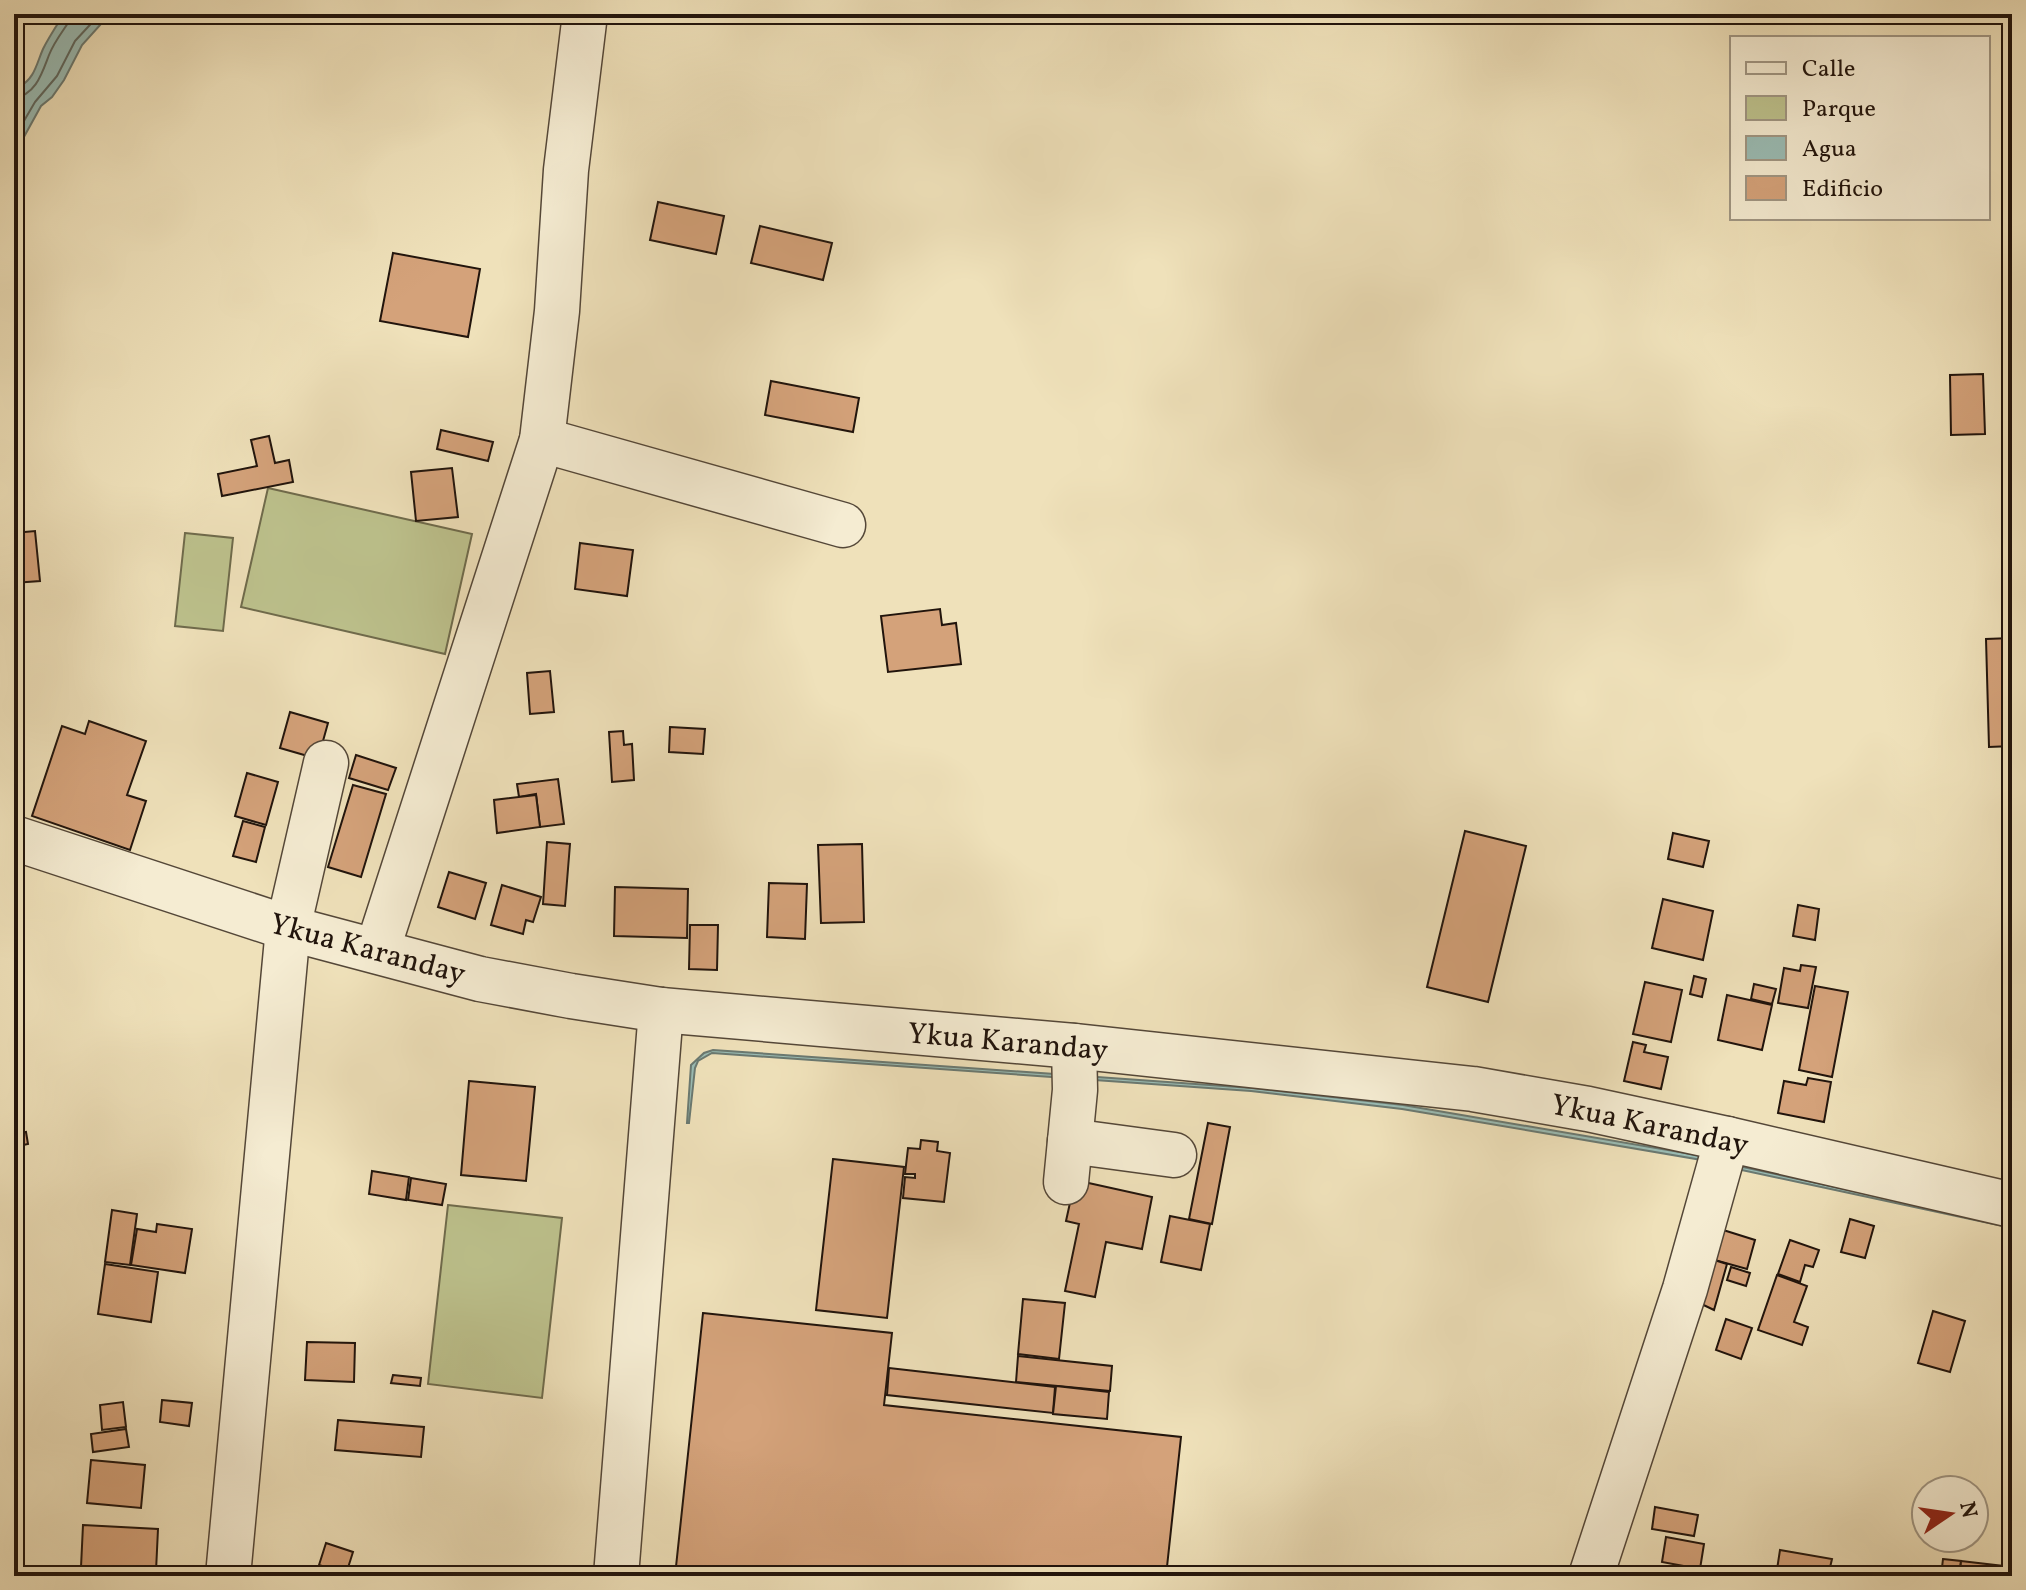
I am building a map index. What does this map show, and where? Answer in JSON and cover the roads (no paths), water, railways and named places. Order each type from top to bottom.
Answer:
[{"type":"street","points":[[377,951],[542,440],[557,311],[566,170],[585,14]]},
{"type":"street","points":[[542,440],[843,525]]},
{"type":"street","points":[[228,1576],[288,928],[326,763]]},
{"type":"street","name":"Ykua Karanday","points":[[14,838],[288,928],[480,979],[661,1010],[1074,1046],[1473,1089],[1588,1109],[2012,1205]]},
{"type":"street","points":[[616,1576],[661,1010]]},
{"type":"street","points":[[1074,1046],[1075,1090],[1068,1161],[1174,1155]]},
{"type":"street","points":[[1591,1576],[1685,1289],[1727,1139]]},
{"type":"water","points":[[64,14],[110,14],[82,45],[64,80],[41,106],[14,155],[14,99],[19,87],[32,75],[45,45]]},
{"type":"water","points":[[713,1050],[1252,1088],[1403,1105],[1703,1156],[1702,1160],[1402,1109],[1251,1091],[712,1053],[698,1061],[695,1068],[687,1123],[691,1065],[704,1053]]},
{"type":"water","points":[[1738,1166],[2012,1225],[2012,1228],[1737,1169]]}]
